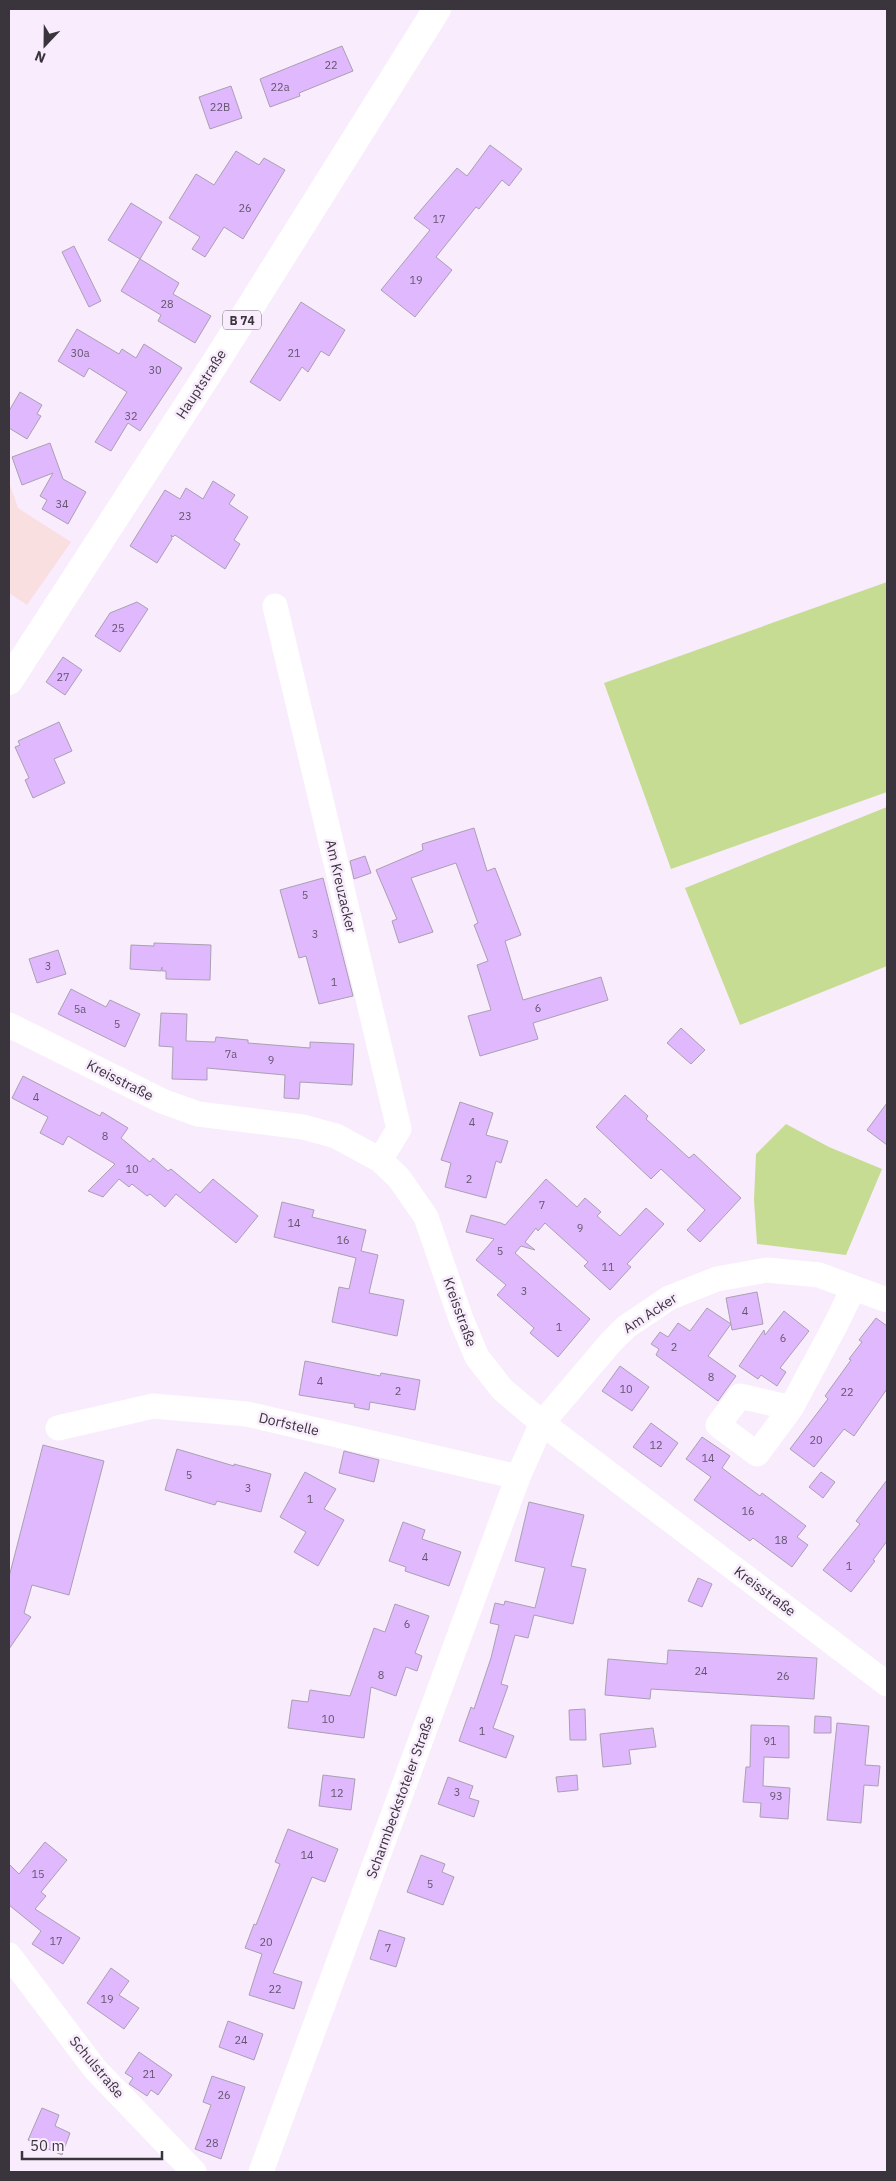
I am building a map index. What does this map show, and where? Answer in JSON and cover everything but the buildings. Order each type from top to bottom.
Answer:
[{"type":"main road","name":"Hauptstraße","points":[[9,681],[217,360],[437,9]]},
{"type":"street","name":"Am Kreuzacker","points":[[275,606],[399,1130],[380,1160]]},
{"type":"street","name":"Kreisstraße","points":[[9,1025],[162,1101],[198,1114],[303,1127],[336,1136],[380,1160],[399,1178],[426,1217],[461,1319],[477,1357],[502,1390],[542,1423],[887,1684]]},
{"type":"street","name":"Am Acker","points":[[542,1423],[610,1342],[626,1327],[669,1298],[717,1279],[767,1270],[819,1275],[887,1300]]},
{"type":"street","points":[[791,1408],[853,1288]]},
{"type":"street","name":"Dorfstelle","points":[[58,1428],[153,1406],[247,1414],[518,1477]]},
{"type":"street","name":"Scharmbeckstoteler Straße","points":[[261,2172],[518,1477],[542,1423]]},
{"type":"street","name":"Schulstraße","points":[[9,1956],[95,2069],[194,2172]]},
{"type":"shaded area","points":[[9,482],[18,508],[71,542],[27,605],[9,593]]},
{"type":"green space","points":[[887,582],[887,792],[671,869],[604,683]]},
{"type":"green space","points":[[887,807],[887,966],[740,1025],[685,888]]},
{"type":"green space","points":[[786,1124],[829,1147],[882,1169],[846,1255],[757,1244],[754,1200],[756,1154]]}]
